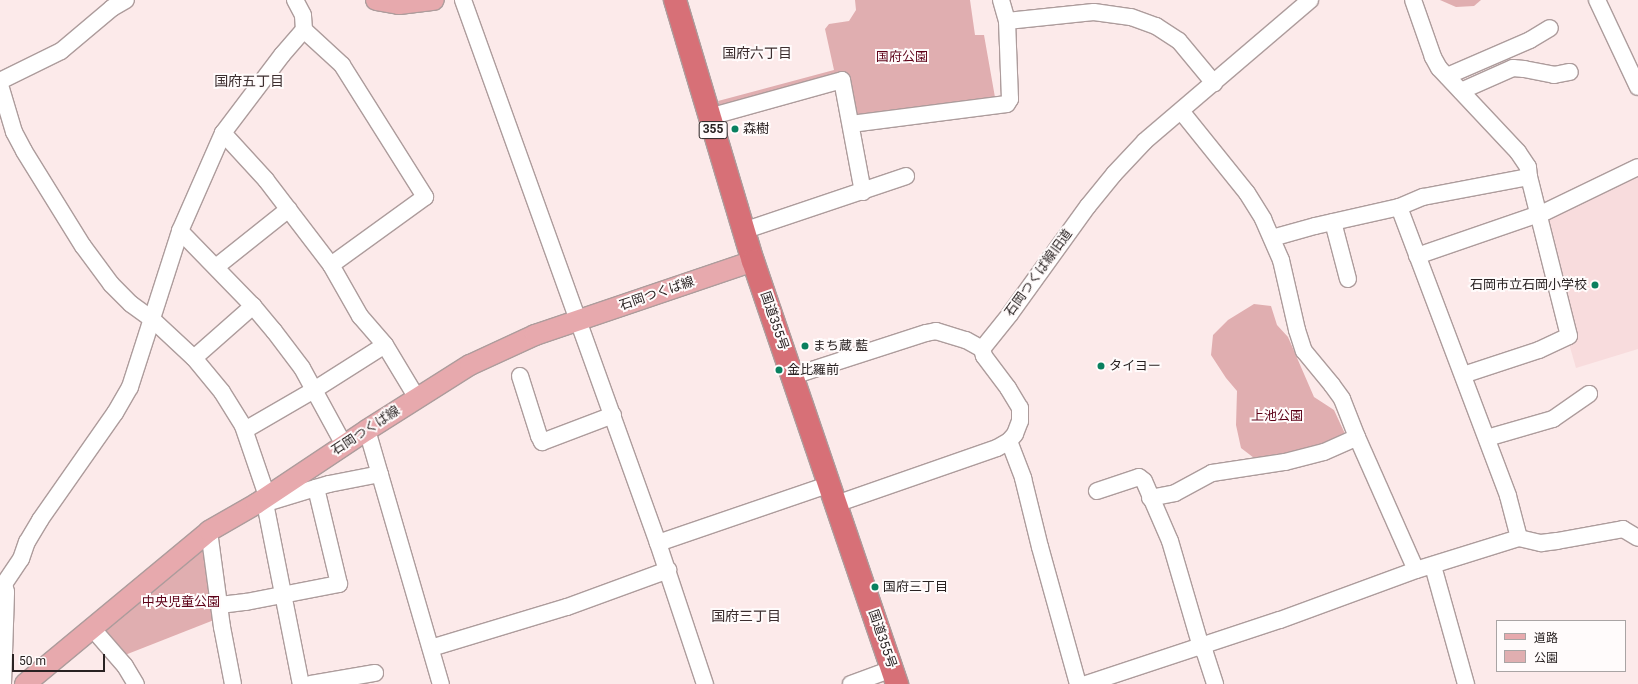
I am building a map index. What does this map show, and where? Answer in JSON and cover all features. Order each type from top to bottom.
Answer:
[{"type":"highway","name":"国道355号","points":[[674,0],[743,231],[895,677]]},
{"type":"main road","points":[[376,0],[399,4],[434,0]]},
{"type":"main road","name":"石岡つくば線","points":[[24,684],[209,531],[267,499],[344,445],[470,365],[535,335],[753,261]]},
{"type":"street","points":[[0,81],[61,51],[112,8],[126,0]]},
{"type":"street","points":[[295,0],[303,15],[304,30],[342,64],[425,197],[331,265]]},
{"type":"street","points":[[463,0],[668,570],[705,684]]},
{"type":"street","points":[[851,124],[1007,104],[1010,99],[1007,22],[1001,0]]},
{"type":"street","name":"石岡つくば線旧道","points":[[982,349],[1010,314],[1088,206],[1114,174],[1145,141],[1310,0]]},
{"type":"street","points":[[1413,0],[1433,57],[1447,76],[1518,152],[1528,167],[1537,214],[1569,336],[1538,350],[1463,375]]},
{"type":"street","points":[[1597,0],[1638,87]]},
{"type":"street","points":[[1007,22],[1073,7],[1094,12],[1131,17],[1156,26],[1179,41],[1214,83]]},
{"type":"street","points":[[1447,76],[1530,40],[1550,28]]},
{"type":"street","points":[[3,684],[6,592],[2,582],[21,559],[27,542],[40,520],[111,419],[130,387],[180,231],[223,133],[282,55],[304,30]]},
{"type":"street","points":[[1461,91],[1512,68],[1524,68],[1554,74],[1570,72]]},
{"type":"street","points":[[709,117],[842,80],[863,192]]},
{"type":"street","points":[[0,85],[7,131],[24,151],[106,278],[131,304],[152,319],[194,358],[222,392],[244,430],[267,499],[266,511],[301,684]]},
{"type":"street","points":[[1181,111],[1256,206],[1281,260],[1297,330],[1304,351],[1332,385],[1342,400],[1416,570]]},
{"type":"street","points":[[223,133],[266,180],[331,265],[360,316],[385,345],[417,398]]},
{"type":"street","points":[[1417,256],[1545,212],[1638,167]]},
{"type":"street","points":[[743,231],[863,192],[906,176]]},
{"type":"street","points":[[1272,238],[1399,207],[1423,197],[1529,177]]},
{"type":"street","points":[[1399,207],[1487,438],[1508,496],[1519,538]]},
{"type":"street","points":[[216,267],[289,209]]},
{"type":"street","points":[[1333,222],[1348,279]]},
{"type":"street","points":[[180,231],[253,306],[302,368],[344,445]]},
{"type":"street","points":[[194,358],[253,306]]},
{"type":"street","points":[[658,543],[997,448],[1009,441],[1020,421],[1020,408],[1008,388],[984,356],[982,349],[966,340],[936,331],[793,376]]},
{"type":"street","points":[[244,430],[314,390],[385,345]]},
{"type":"street","points":[[520,376],[542,442],[613,415]]},
{"type":"street","points":[[1487,438],[1553,419],[1589,394]]},
{"type":"street","points":[[367,430],[441,684]]},
{"type":"street","points":[[1150,498],[1175,493],[1212,473],[1285,462],[1324,452],[1357,437]]},
{"type":"street","points":[[1009,441],[1023,478],[1040,547],[1078,684]]},
{"type":"street","points":[[267,499],[380,474]]},
{"type":"street","points":[[1097,491],[1139,477],[1144,481],[1150,498],[1170,540],[1201,647],[1205,653],[1215,684]]},
{"type":"street","points":[[220,605],[339,584],[316,488]]},
{"type":"street","points":[[1086,684],[1201,647],[1416,570],[1433,566],[1519,538],[1541,543],[1623,529],[1638,538]]},
{"type":"street","points":[[209,531],[233,684]]},
{"type":"street","points":[[1433,566],[1466,684]]},
{"type":"street","points":[[431,648],[567,607],[668,570]]},
{"type":"street","points":[[92,628],[126,666],[136,684]]},
{"type":"street","points":[[311,684],[375,673]]},
{"type":"street","points":[[851,684],[895,677]]},
{"type":"shaded area","name":"石岡市立石岡小学校","points":[[1638,172],[1638,349],[1576,368],[1534,222]]},
{"type":"green space","name":"国府公園","points":[[855,0],[970,0],[975,35],[984,35],[996,103],[854,118],[848,76],[721,109],[718,101],[834,70],[825,29],[829,24],[849,21],[856,10]]},
{"type":"green space","points":[[1440,0],[1481,0],[1474,6],[1456,7]]},
{"type":"green space","name":"上池公園","points":[[1254,304],[1271,306],[1277,325],[1288,337],[1314,397],[1334,410],[1346,436],[1315,449],[1258,461],[1241,448],[1236,425],[1237,391],[1226,378],[1211,355],[1213,335],[1228,320]]},
{"type":"green space","name":"中央児童公園","points":[[203,549],[214,620],[125,655],[103,628]]},
{"type":"place","name":"森樹","points":[[735,129]]},
{"type":"place","name":"石岡市立石岡小学校","points":[[1595,285]]},
{"type":"place","name":"まち蔵 藍","points":[[805,346]]},
{"type":"place","name":"タイヨー","points":[[1101,366]]},
{"type":"place","name":"金比羅前","points":[[779,370]]},
{"type":"place","name":"国府三丁目","points":[[875,587]]},
{"type":"district","name":"国府六丁目","points":[[757,53]]},
{"type":"district","name":"国府五丁目","points":[[249,81]]},
{"type":"district","name":"国府三丁目","points":[[746,616]]}]
